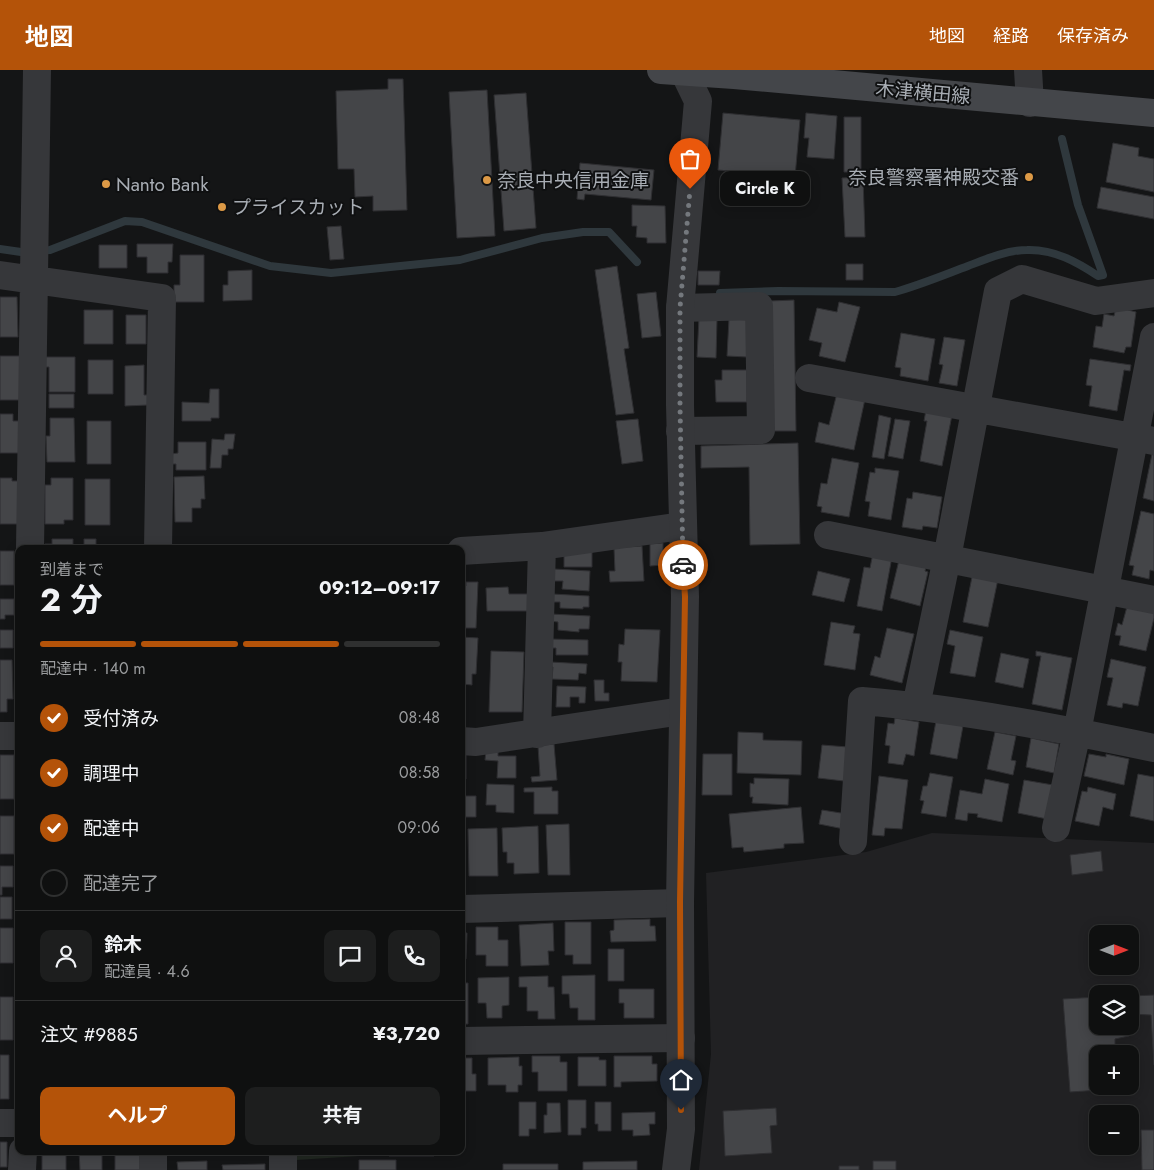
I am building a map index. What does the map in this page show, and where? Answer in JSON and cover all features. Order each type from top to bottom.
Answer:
[{"type":"main road","name":"木津横田線","points":[[676,70],[1154,113]]},
{"type":"street","points":[[30,545],[37,70]]},
{"type":"street","points":[[676,70],[698,101],[680,308],[680,431],[685,597],[680,902],[681,1129],[676,1170]]},
{"type":"street","points":[[1028,70],[1030,103]]},
{"type":"street","points":[[0,275],[34,261],[162,298],[158,545]]},
{"type":"street","points":[[916,706],[947,558],[998,291],[1022,279],[1096,301],[1154,293]]},
{"type":"street","points":[[680,308],[759,306],[761,430],[680,431]]},
{"type":"street","points":[[1056,828],[1105,590],[1144,440],[1154,337]]},
{"type":"street","points":[[808,378],[1144,440]]},
{"type":"street","points":[[465,551],[542,546],[682,526]]},
{"type":"street","points":[[828,535],[1154,600]]},
{"type":"street","points":[[537,734],[542,546]]},
{"type":"street","points":[[853,841],[862,701],[916,706],[1077,732],[1154,748]]},
{"type":"street","points":[[465,741],[476,742],[537,734],[682,711]]},
{"type":"street","points":[[0,736],[15,736]]},
{"type":"street","points":[[465,909],[680,902]]},
{"type":"street","points":[[465,1041],[681,1038]]},
{"type":"street","points":[[0,1123],[15,1123]]},
{"type":"street","points":[[22,1155],[22,1170]]},
{"type":"street","points":[[153,1155],[153,1170]]},
{"type":"street","points":[[283,1155],[283,1170]]},
{"type":"shaded area","points":[[932,833],[1154,843],[1154,1170],[699,1170],[711,1054],[706,873],[866,852]]},
{"type":"shaded area","points":[[296,1155],[376,1155],[296,1160]]},
{"type":"building","points":[[388,79],[403,79],[407,210],[373,211],[373,196],[355,197],[354,169],[338,169],[336,91],[388,89]]},
{"type":"building","points":[[487,90],[495,236],[457,238],[449,92]]},
{"type":"building","points":[[526,93],[536,228],[504,231],[494,95]]},
{"type":"building","points":[[723,113],[800,120],[795,177],[718,170]]},
{"type":"building","points":[[806,113],[837,116],[834,159],[807,157],[809,138],[804,138]]},
{"type":"building","points":[[844,117],[861,117],[861,172],[844,172]]},
{"type":"building","points":[[1113,143],[1139,148],[1138,156],[1154,159],[1154,192],[1106,182]]},
{"type":"building","points":[[580,163],[654,170],[651,200],[585,194],[584,200],[577,199]]},
{"type":"building","points":[[863,177],[865,237],[845,237],[842,178]]},
{"type":"building","points":[[1101,187],[1154,197],[1154,219],[1097,208]]},
{"type":"building","points":[[632,205],[665,206],[666,243],[647,243],[647,238],[636,237],[637,226],[632,226]]},
{"type":"building","points":[[341,226],[344,259],[330,260],[327,227]]},
{"type":"building","points":[[137,244],[173,244],[172,262],[168,262],[168,273],[147,273],[147,257],[137,257]]},
{"type":"building","points":[[99,245],[127,245],[127,268],[99,268]]},
{"type":"building","points":[[180,255],[204,255],[204,302],[174,302],[174,285],[180,285]]},
{"type":"building","points":[[846,264],[863,264],[863,280],[846,280]]},
{"type":"building","points":[[617,266],[629,348],[624,349],[634,413],[616,415],[595,270]]},
{"type":"building","points":[[252,270],[252,300],[223,301],[223,285],[228,285],[228,271]]},
{"type":"building","points":[[698,271],[720,271],[719,285],[698,285]]},
{"type":"building","points":[[656,292],[661,336],[642,338],[637,294]]},
{"type":"building","points":[[0,297],[17,297],[18,337],[0,337]]},
{"type":"building","points":[[794,300],[796,431],[771,431],[770,301]]},
{"type":"building","points":[[839,302],[860,307],[845,362],[819,356],[822,343],[809,340],[817,308],[837,312]]},
{"type":"building","points":[[1116,307],[1136,312],[1131,347],[1126,347],[1124,353],[1093,347],[1096,326],[1102,327],[1104,314],[1114,316]]},
{"type":"building","points":[[84,310],[113,310],[113,344],[84,344]]},
{"type":"building","points":[[126,315],[146,315],[146,344],[126,344]]},
{"type":"building","points":[[699,318],[717,319],[716,358],[697,357]]},
{"type":"building","points":[[729,319],[749,320],[747,357],[727,356]]},
{"type":"building","points":[[901,333],[935,339],[928,381],[900,376],[901,368],[895,367]]},
{"type":"building","points":[[944,337],[965,340],[957,386],[939,383],[943,365],[939,364]]},
{"type":"building","points":[[0,356],[21,356],[21,400],[0,400]]},
{"type":"building","points":[[44,357],[75,357],[75,392],[49,392],[49,367],[44,367]]},
{"type":"building","points":[[1090,359],[1131,365],[1130,371],[1124,370],[1117,411],[1089,406],[1092,386],[1086,385]]},
{"type":"building","points":[[88,360],[113,360],[113,394],[88,394]]},
{"type":"building","points":[[144,365],[144,395],[148,395],[148,405],[125,406],[125,366]]},
{"type":"building","points":[[722,370],[747,370],[747,402],[716,402],[715,380],[722,380]]},
{"type":"building","points":[[210,389],[219,389],[219,418],[211,418],[211,421],[182,421],[182,402],[209,403]]},
{"type":"building","points":[[837,393],[865,399],[854,450],[815,442],[819,422],[829,425]]},
{"type":"building","points":[[49,394],[74,394],[74,408],[49,408]]},
{"type":"building","points":[[926,410],[952,415],[942,466],[920,461],[927,421],[924,421]]},
{"type":"building","points":[[0,414],[13,414],[13,421],[20,421],[20,453],[0,453]]},
{"type":"building","points":[[879,415],[891,418],[884,459],[872,457]]},
{"type":"building","points":[[50,418],[74,418],[75,462],[47,462],[46,436],[50,436]]},
{"type":"building","points":[[638,419],[643,461],[622,464],[616,421]]},
{"type":"building","points":[[895,419],[910,421],[903,459],[888,456]]},
{"type":"building","points":[[87,421],[111,421],[111,464],[87,464]]},
{"type":"building","points":[[225,434],[235,434],[233,449],[228,449],[228,455],[222,455],[221,468],[210,468],[212,439],[224,440]]},
{"type":"building","points":[[178,442],[206,442],[206,470],[176,470],[176,464],[171,464],[171,454],[178,453]]},
{"type":"building","points":[[798,443],[800,544],[750,545],[749,467],[701,468],[701,446]]},
{"type":"building","points":[[1152,454],[1154,455],[1154,501],[1143,498]]},
{"type":"building","points":[[832,458],[859,463],[849,517],[821,512],[822,507],[817,506],[821,483],[827,484]]},
{"type":"building","points":[[875,468],[899,471],[891,520],[868,516],[870,502],[865,501],[870,472],[875,473]]},
{"type":"building","points":[[204,476],[205,499],[201,499],[201,508],[192,508],[192,522],[175,522],[174,477]]},
{"type":"building","points":[[0,478],[12,478],[12,481],[19,481],[19,524],[0,524]]},
{"type":"building","points":[[51,478],[73,478],[73,520],[64,520],[64,524],[45,524],[45,485],[51,485]]},
{"type":"building","points":[[85,479],[110,479],[110,525],[85,525]]},
{"type":"building","points":[[913,492],[942,497],[937,528],[923,526],[922,530],[902,527],[907,498],[912,499]]},
{"type":"building","points":[[1141,511],[1154,514],[1154,571],[1150,570],[1149,579],[1132,575],[1134,566],[1129,565]]},
{"type":"building","points":[[52,539],[73,539],[73,545],[45,545],[52,544]]},
{"type":"building","points":[[84,539],[96,539],[96,545],[84,545]]},
{"type":"building","points":[[663,543],[663,565],[650,566],[650,544]]},
{"type":"building","points":[[642,546],[644,581],[610,582],[609,571],[615,571],[614,548]]},
{"type":"building","points":[[592,549],[592,567],[564,567],[564,555]]},
{"type":"building","points":[[0,551],[14,551],[14,585],[0,585]]},
{"type":"building","points":[[873,553],[892,557],[882,611],[857,606],[864,567],[870,568]]},
{"type":"building","points":[[899,560],[926,567],[925,571],[928,572],[920,606],[890,598]]},
{"type":"building","points":[[554,569],[590,571],[589,591],[562,589],[563,581],[553,581]]},
{"type":"building","points":[[818,571],[850,579],[844,602],[812,595]]},
{"type":"building","points":[[972,577],[998,579],[988,627],[963,622]]},
{"type":"building","points":[[466,582],[478,582],[476,628],[465,628]]},
{"type":"building","points":[[508,587],[509,594],[528,594],[529,611],[487,611],[486,588]]},
{"type":"building","points":[[552,594],[589,596],[589,607],[583,607],[583,609],[560,608],[560,602],[552,602]]},
{"type":"building","points":[[0,599],[14,599],[14,615],[5,615],[5,619],[0,619]]},
{"type":"building","points":[[1128,603],[1154,610],[1154,618],[1146,651],[1119,645],[1121,636],[1115,635],[1118,623],[1122,625]]},
{"type":"building","points":[[550,614],[590,616],[589,629],[579,629],[579,632],[558,630],[558,622],[550,621]]},
{"type":"building","points":[[831,622],[855,626],[853,633],[860,634],[855,670],[824,665]]},
{"type":"building","points":[[887,628],[914,634],[902,683],[870,675],[875,656],[880,658]]},
{"type":"building","points":[[625,629],[660,630],[657,682],[621,681],[622,662],[618,662],[619,644],[624,645]]},
{"type":"building","points":[[0,630],[13,630],[13,648],[0,648]]},
{"type":"building","points":[[950,630],[983,637],[975,677],[950,673],[955,646],[947,644]]},
{"type":"building","points":[[465,637],[478,638],[476,674],[472,674],[472,685],[465,684]]},
{"type":"building","points":[[550,639],[588,640],[588,655],[556,655],[556,648],[549,648]]},
{"type":"building","points":[[491,651],[524,652],[522,712],[489,712]]},
{"type":"building","points":[[1036,651],[1072,658],[1062,710],[1032,704],[1041,656],[1036,656]]},
{"type":"building","points":[[1001,653],[1029,659],[1023,688],[995,682]]},
{"type":"building","points":[[1111,659],[1146,667],[1138,706],[1123,703],[1122,708],[1107,705],[1113,678],[1107,677]]},
{"type":"building","points":[[0,660],[12,660],[13,699],[7,699],[7,712],[0,712]]},
{"type":"building","points":[[550,662],[587,664],[586,674],[579,673],[578,680],[552,679],[553,667],[549,666]]},
{"type":"building","points":[[594,680],[604,680],[604,693],[609,693],[609,701],[595,701]]},
{"type":"building","points":[[557,686],[586,687],[585,703],[579,703],[579,697],[570,697],[570,707],[556,707]]},
{"type":"building","points":[[895,718],[919,722],[914,756],[906,754],[903,765],[888,763],[890,746],[885,745],[888,723],[894,724]]},
{"type":"building","points":[[936,721],[963,726],[957,759],[930,754]]},
{"type":"building","points":[[738,732],[763,733],[763,740],[802,741],[801,775],[737,773]]},
{"type":"building","points":[[995,732],[1016,736],[1011,760],[1016,761],[1013,775],[987,769]]},
{"type":"building","points":[[1031,738],[1059,744],[1054,773],[1026,767]]},
{"type":"building","points":[[554,744],[557,780],[532,782],[531,777],[540,776],[538,746]]},
{"type":"building","points":[[822,745],[848,747],[844,781],[818,778]]},
{"type":"building","points":[[486,751],[498,751],[498,756],[516,756],[516,778],[497,778],[498,761],[485,760]]},
{"type":"building","points":[[465,753],[466,753],[465,779]]},
{"type":"building","points":[[703,754],[732,754],[732,795],[702,795]]},
{"type":"building","points":[[1089,754],[1106,757],[1106,754],[1129,759],[1124,785],[1084,776]]},
{"type":"building","points":[[0,755],[14,755],[14,799],[0,799]]},
{"type":"building","points":[[930,773],[953,777],[946,817],[921,813],[924,801],[920,800],[923,786],[927,786]]},
{"type":"building","points":[[1138,774],[1154,777],[1154,821],[1130,816]]},
{"type":"building","points":[[879,776],[908,780],[902,829],[885,828],[884,836],[872,835]]},
{"type":"building","points":[[754,778],[789,779],[788,805],[752,803],[753,797],[750,797],[750,783],[754,784]]},
{"type":"building","points":[[985,779],[1009,784],[1002,822],[977,817],[978,814],[968,813],[967,821],[955,819],[960,790],[982,794]]},
{"type":"building","points":[[1024,780],[1053,785],[1047,819],[1018,813]]},
{"type":"building","points":[[487,784],[514,785],[514,813],[496,812],[496,805],[486,805]]},
{"type":"building","points":[[552,787],[552,791],[558,791],[558,814],[534,814],[534,792],[524,792],[524,788]]},
{"type":"building","points":[[1088,787],[1116,794],[1113,810],[1103,807],[1099,826],[1075,821],[1082,791],[1087,792]]},
{"type":"building","points":[[465,796],[476,796],[476,817],[465,817]]},
{"type":"building","points":[[801,807],[804,843],[784,844],[784,848],[744,852],[743,847],[732,848],[729,814]]},
{"type":"building","points":[[822,810],[847,814],[844,829],[819,824]]},
{"type":"building","points":[[0,816],[14,816],[14,854],[0,854]]},
{"type":"building","points":[[569,824],[570,875],[548,875],[546,825]]},
{"type":"building","points":[[538,826],[539,873],[514,874],[514,863],[507,863],[507,852],[503,852],[502,828]]},
{"type":"building","points":[[497,828],[498,876],[469,876],[468,829]]},
{"type":"building","points":[[1101,851],[1103,871],[1072,875],[1070,855]]},
{"type":"building","points":[[0,866],[13,866],[13,887],[2,887],[2,895],[0,895]]},
{"type":"building","points":[[0,897],[12,897],[12,919],[0,919]]},
{"type":"building","points":[[650,919],[650,926],[655,926],[656,941],[611,942],[610,931],[614,930],[614,920]]},
{"type":"building","points":[[565,922],[591,922],[591,964],[573,964],[573,955],[565,955]]},
{"type":"building","points":[[553,923],[554,951],[548,951],[549,965],[521,966],[519,925]]},
{"type":"building","points":[[476,927],[498,927],[498,940],[508,940],[508,966],[486,966],[486,955],[476,955]]},
{"type":"building","points":[[0,928],[13,928],[13,963],[0,963]]},
{"type":"building","points":[[465,933],[467,933],[466,959]]},
{"type":"building","points":[[608,949],[624,949],[624,981],[608,981]]},
{"type":"building","points":[[595,975],[595,1020],[578,1020],[578,1008],[570,1008],[569,994],[562,994],[562,976]]},
{"type":"building","points":[[548,976],[548,987],[554,987],[555,1019],[538,1019],[538,1011],[527,1011],[527,987],[519,987],[519,977]]},
{"type":"building","points":[[509,977],[509,1005],[502,1006],[502,1018],[487,1018],[486,1003],[478,1003],[478,978]]},
{"type":"building","points":[[465,983],[468,983],[468,1024],[465,1024]]},
{"type":"building","points":[[619,989],[654,989],[654,1018],[624,1018],[624,1003],[619,1003]]},
{"type":"building","points":[[1154,995],[1154,1065],[1151,1015],[1139,1014],[1139,996]]},
{"type":"building","points":[[0,997],[13,997],[13,1040],[0,1040]]},
{"type":"building","points":[[1089,998],[1089,1035],[1129,1035],[1115,1039],[1115,1045],[1089,1045],[1089,1091],[1070,1092],[1063,999]]},
{"type":"building","points":[[0,1055],[9,1055],[9,1099],[0,1099]]},
{"type":"building","points":[[532,1056],[560,1056],[560,1062],[567,1062],[567,1091],[538,1091],[538,1072],[532,1072]]},
{"type":"building","points":[[614,1056],[652,1056],[652,1064],[657,1064],[657,1081],[621,1082],[621,1087],[614,1087]]},
{"type":"building","points":[[519,1057],[519,1066],[522,1066],[522,1085],[518,1085],[518,1092],[506,1092],[506,1085],[488,1085],[488,1058]]},
{"type":"building","points":[[578,1057],[599,1057],[599,1060],[606,1060],[606,1086],[578,1086]]},
{"type":"building","points":[[465,1058],[472,1058],[472,1074],[476,1074],[476,1091],[465,1091]]},
{"type":"building","points":[[568,1100],[586,1100],[586,1128],[581,1128],[581,1135],[568,1135]]},
{"type":"building","points":[[519,1102],[536,1102],[536,1129],[529,1129],[529,1136],[519,1136]]},
{"type":"building","points":[[595,1102],[611,1102],[611,1131],[598,1131],[598,1124],[595,1124]]},
{"type":"building","points":[[547,1103],[560,1103],[561,1132],[544,1133],[544,1115],[547,1115]]},
{"type":"building","points":[[776,1108],[777,1125],[770,1126],[772,1153],[725,1156],[723,1111]]},
{"type":"building","points":[[655,1112],[655,1124],[649,1124],[650,1135],[633,1136],[633,1130],[622,1130],[622,1113]]},
{"type":"building","points":[[1141,1130],[1154,1130],[1154,1170],[1142,1170]]},
{"type":"building","points":[[0,1142],[7,1142],[7,1167],[0,1167]]},
{"type":"building","points":[[42,1155],[66,1155],[66,1170],[42,1170]]},
{"type":"building","points":[[79,1155],[102,1155],[102,1170],[80,1170]]},
{"type":"building","points":[[115,1155],[140,1155],[140,1170],[115,1170]]},
{"type":"building","points":[[389,1155],[434,1155],[434,1156]]},
{"type":"building","points":[[359,1160],[396,1160],[396,1170],[359,1170]]},
{"type":"building","points":[[207,1161],[207,1170],[178,1170],[177,1162]]},
{"type":"building","points":[[637,1161],[637,1170],[583,1170],[583,1162]]},
{"type":"building","points":[[873,1161],[896,1161],[896,1170],[873,1170]]},
{"type":"building","points":[[265,1164],[265,1170],[223,1170],[222,1165]]},
{"type":"building","points":[[503,1164],[558,1164],[558,1170],[503,1170]]},
{"type":"building","points":[[839,1166],[859,1166],[859,1170],[839,1170]]},
{"type":"waterway","points":[[720,293],[778,291],[895,292],[997,255],[1027,250],[1056,254],[1073,261],[1098,276],[1103,275],[1078,205],[1062,139]]},
{"type":"waterway","points":[[0,249],[21,252],[50,250],[125,221],[142,222],[270,266],[331,273],[460,260],[542,238],[583,232],[609,232],[637,262]]},
{"type":"way so far","points":[[683,565],[680,308],[690,189]]},
{"type":"place","name":"奈良警察署神殿交番","points":[[1029,177]]},
{"type":"place","name":"奈良中央信用金庫","points":[[487,180]]},
{"type":"place","name":"Nanto Bank","points":[[106,184]]},
{"type":"place","name":"Circle K","points":[[690,189]]},
{"type":"place","name":"プライスカット","points":[[222,207]]},
{"type":"route","points":[[681,1110],[680,902],[685,597],[683,565]]}]
